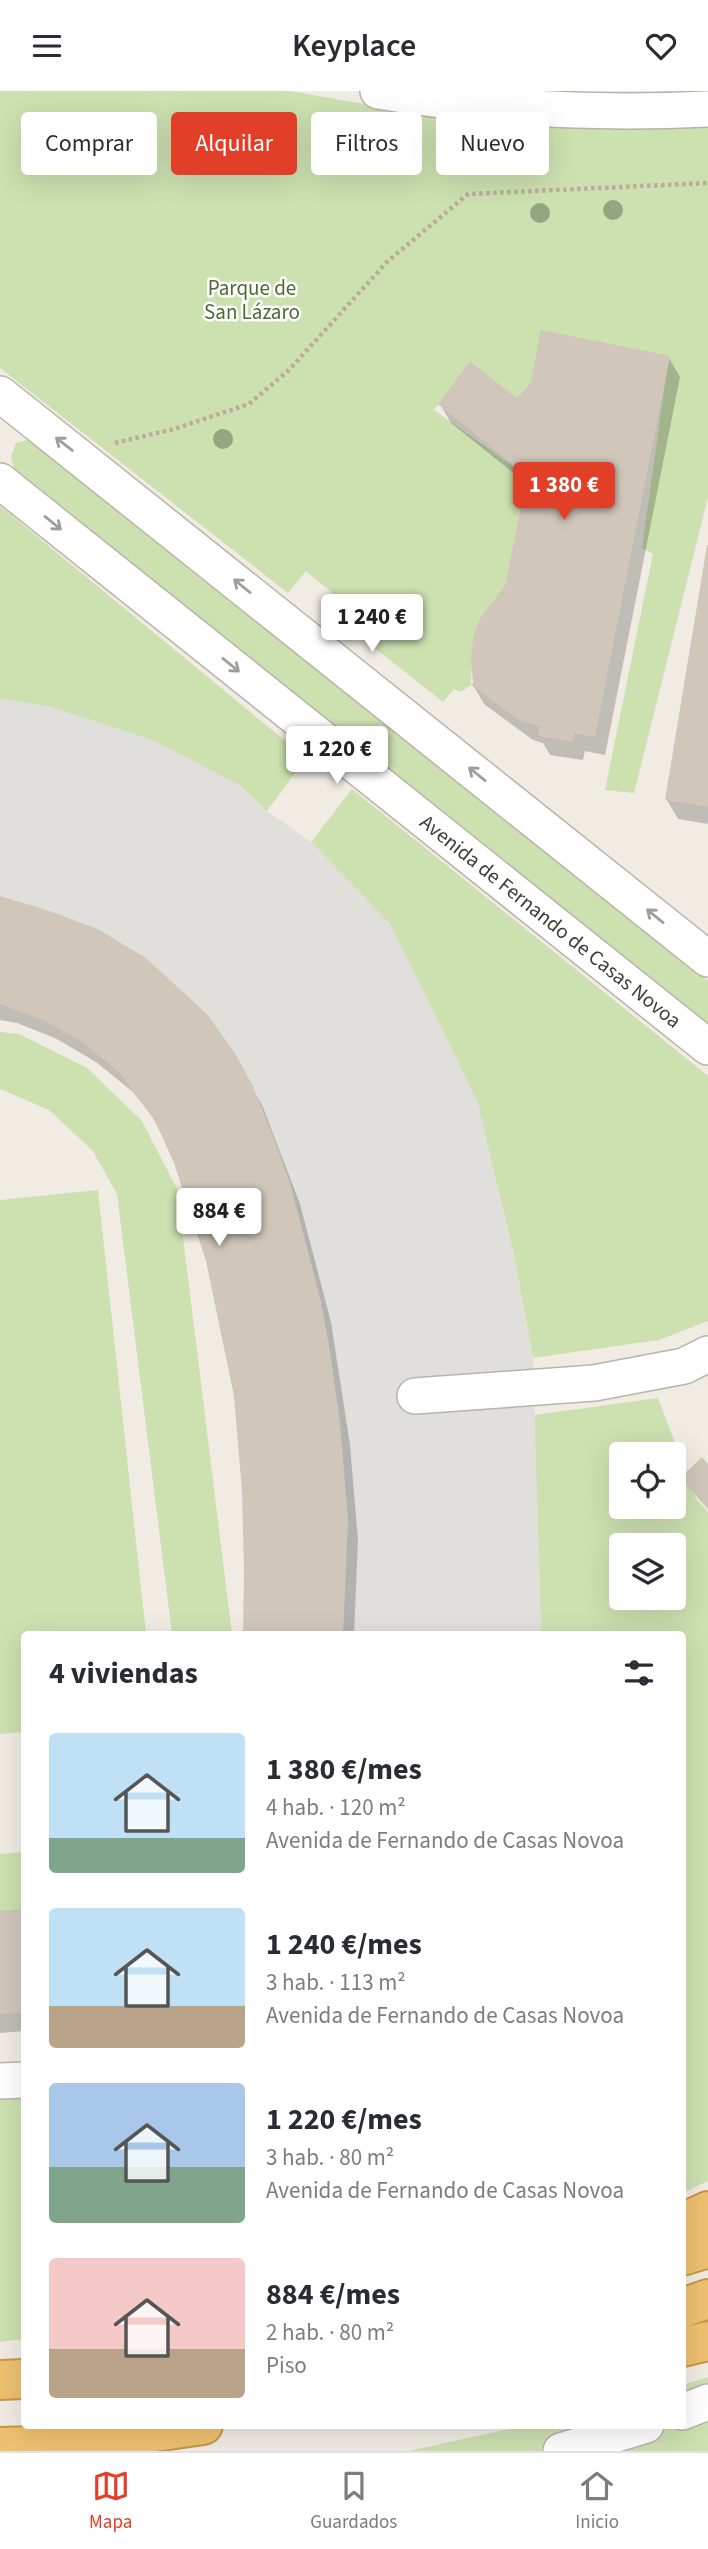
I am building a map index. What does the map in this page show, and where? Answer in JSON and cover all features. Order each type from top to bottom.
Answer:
[{"type":"highway","points":[[686,2221],[708,2211]]},
{"type":"highway","points":[[686,2255],[708,2248]]},
{"type":"highway","points":[[686,2307],[708,2299]]},
{"type":"highway","points":[[686,2346],[708,2341]]},
{"type":"highway","points":[[0,2380],[21,2379]]},
{"type":"highway","points":[[0,2447],[64,2445],[175,2429]]},
{"type":"street","points":[[378,91],[542,108],[708,109]]},
{"type":"street","points":[[0,394],[708,959]]},
{"type":"street","name":"Avenida de Fernando de Casas Novoa","points":[[0,481],[708,1047]]},
{"type":"street","points":[[415,1396],[594,1383],[684,1366],[708,1354]]},
{"type":"street","points":[[0,2081],[21,2080]]},
{"type":"street","points":[[686,2410],[708,2402]]},
{"type":"street","points":[[561,2451],[633,2429]]},
{"type":"path","points":[[113,444],[174,429],[249,404],[289,370],[387,262],[468,194],[708,183]]},
{"type":"green space","name":"Parque de San Lázaro","points":[[0,91],[290,91],[393,109],[466,112],[436,112],[436,175],[549,175],[549,115],[708,122],[708,497],[634,793],[605,790],[653,554],[642,548],[669,356],[531,382],[517,398],[470,361],[434,410],[527,476],[505,585],[480,618],[473,637],[471,685],[461,692],[454,689],[443,702],[367,642],[373,627],[306,571],[288,593],[0,368]]},
{"type":"green space","points":[[31,439],[708,981],[708,1026],[14,468],[11,457],[16,443]]},
{"type":"green space","points":[[0,506],[306,758],[267,811],[238,784],[51,707],[0,699]]},
{"type":"green space","points":[[352,789],[708,1076],[708,1321],[659,1340],[533,1358],[514,1256],[477,1101],[390,924],[311,842]]},
{"type":"green space","points":[[0,1032],[19,1034],[87,1068],[142,1121],[177,1189],[232,1631],[172,1631],[117,1194],[93,1151],[49,1110],[0,1089]]},
{"type":"green space","points":[[98,1190],[146,1631],[21,1631],[21,1732],[0,1734],[0,1200]]},
{"type":"green space","points":[[658,1398],[675,1442],[609,1442],[609,1519],[686,1519],[686,1472],[696,1499],[708,1512],[708,2181],[686,2192],[686,1631],[541,1631],[534,1415]]},
{"type":"green space","points":[[21,1852],[21,1913],[0,1916],[0,1854]]},
{"type":"green space","points":[[0,2090],[21,2090],[21,2339],[0,2342]]},
{"type":"green space","points":[[708,2377],[708,2451],[409,2451],[508,2429],[686,2429],[686,2384]]},
{"type":"shaded area","points":[[0,699],[51,707],[152,740],[238,784],[267,811],[311,842],[390,924],[477,1101],[514,1256],[533,1358],[541,1631],[343,1631],[348,1520],[340,1424],[330,1352],[290,1183],[253,1086],[235,1053],[207,1014],[146,958],[98,929],[0,896]]},
{"type":"building","points":[[541,330],[670,356],[595,737],[574,733],[573,742],[538,736],[540,726],[520,721],[471,685],[473,637],[480,618],[505,585],[527,476],[438,404],[470,361],[517,398],[531,382]]},
{"type":"building","points":[[708,545],[708,807],[665,800]]},
{"type":"building","points":[[0,896],[98,929],[146,958],[207,1014],[235,1053],[253,1086],[290,1183],[321,1302],[340,1424],[348,1520],[343,1631],[243,1631],[242,1491],[234,1396],[206,1261],[174,1163],[155,1121],[120,1073],[84,1043],[43,1020],[0,1004]]},
{"type":"building","points":[[702,1457],[708,1464],[708,1509],[686,1485],[686,1472]]},
{"type":"building","points":[[21,1909],[21,2013],[0,2014],[0,1911]]}]
